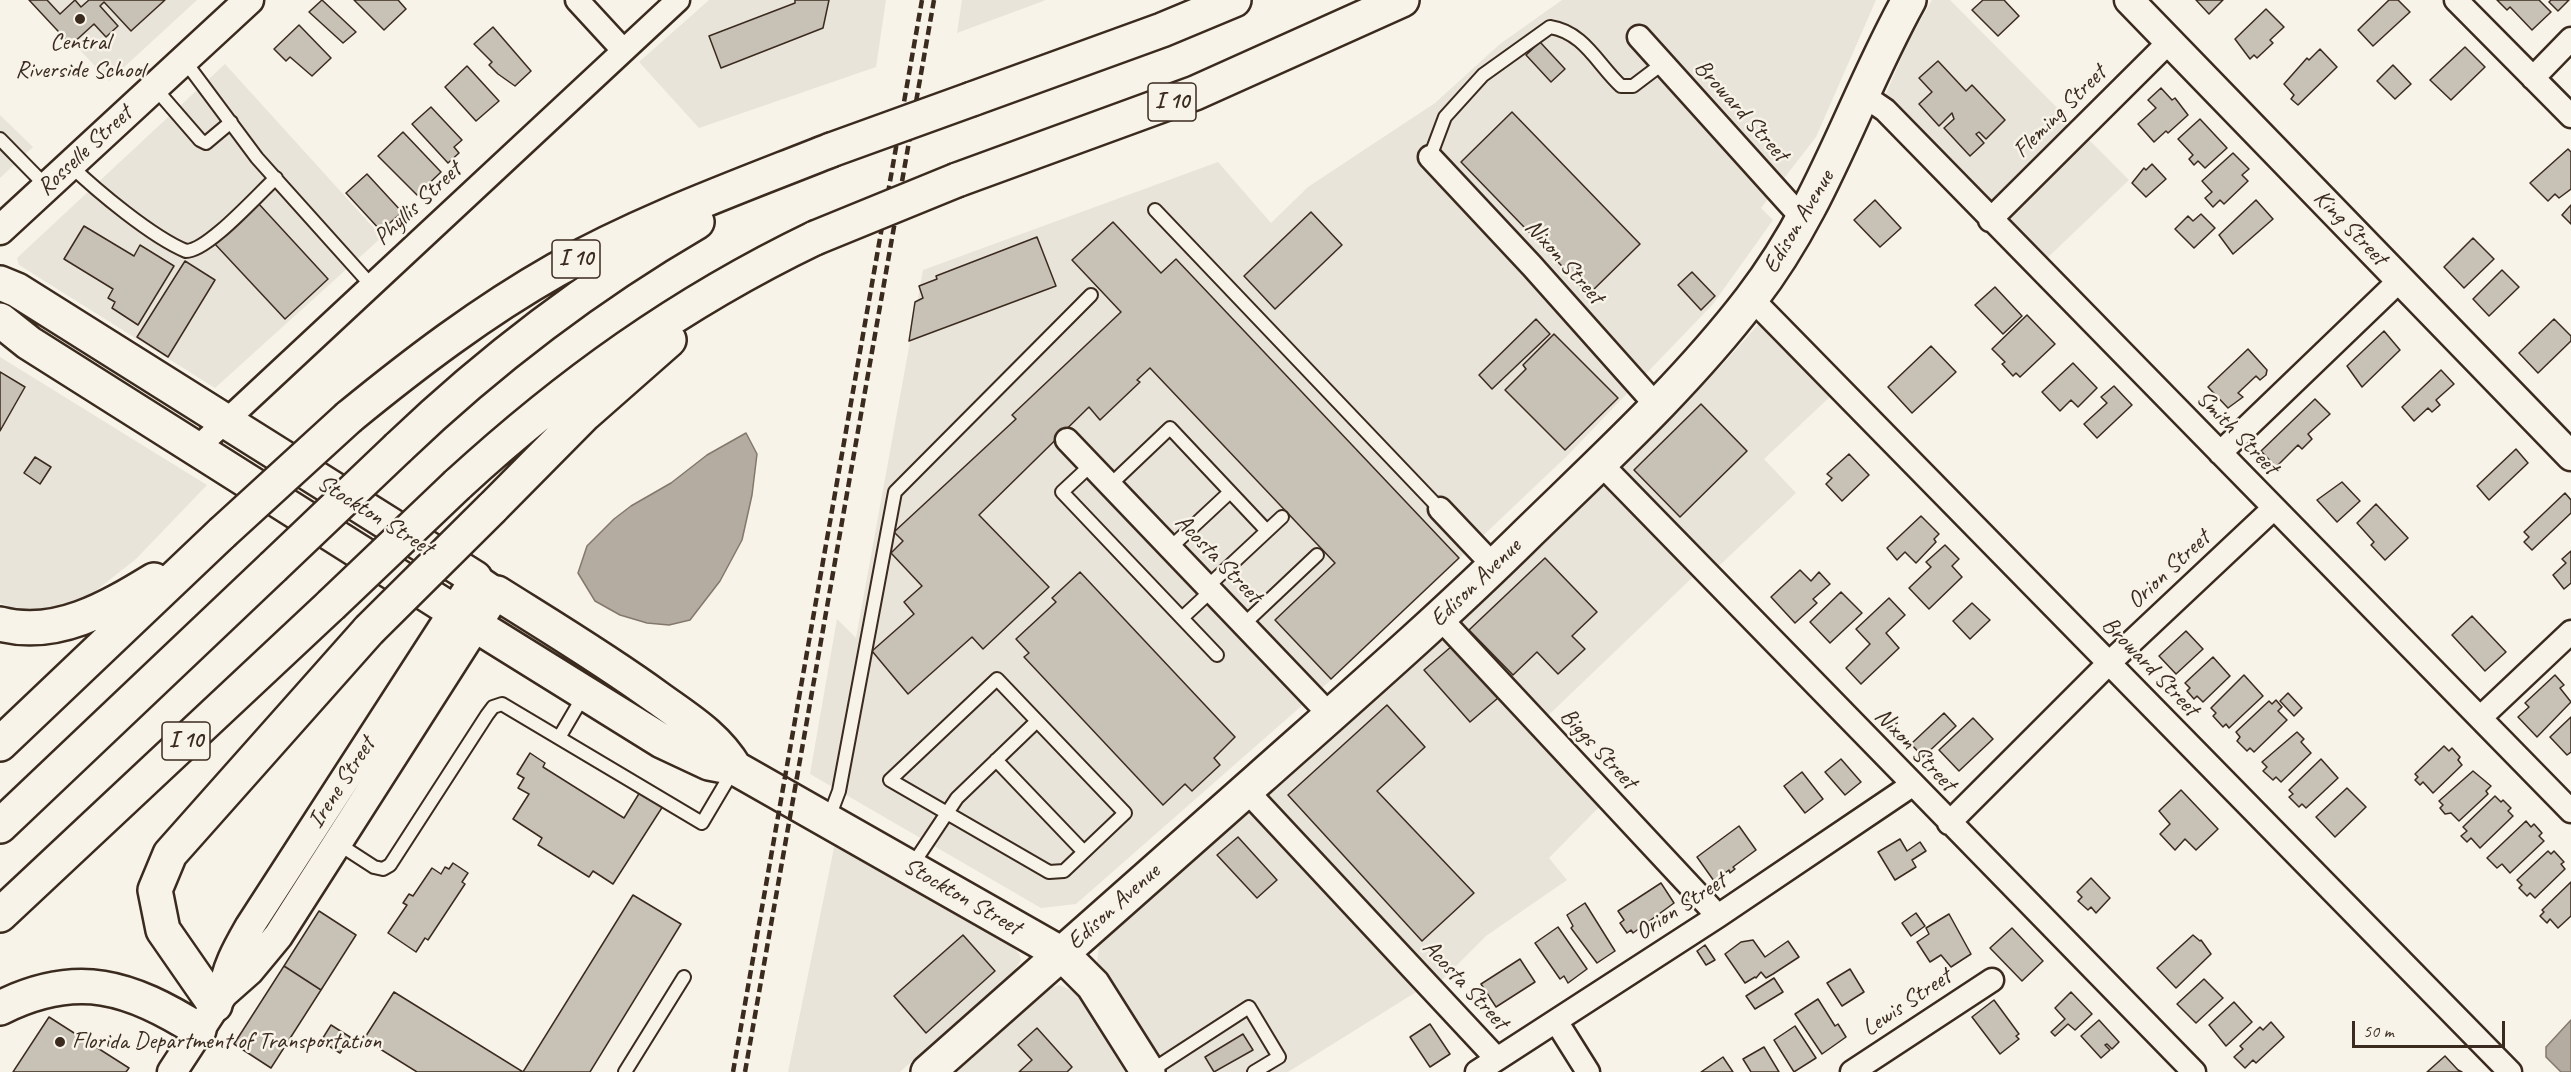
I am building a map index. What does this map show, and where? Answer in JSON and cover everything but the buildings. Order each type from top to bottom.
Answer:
[{"type":"main road","name":"I 10","points":[[0,744],[222,533],[349,417],[459,332],[558,269],[645,225],[831,150],[1142,37],[1234,0]]},
{"type":"main road","name":"I 10","points":[[42,878],[457,485],[553,400],[641,336],[736,278],[815,238],[957,180],[1196,93],[1263,65],[1402,0]]},
{"type":"main road","name":"Edison Avenue","points":[[928,1072],[1440,618],[1600,463],[1692,368],[1752,298],[1804,220],[1835,160],[1904,1]]},
{"type":"main road","points":[[0,826],[398,448],[503,353],[587,291],[726,204],[831,150]]},
{"type":"main road","points":[[213,1010],[163,930],[155,890],[170,854],[369,630],[585,414],[648,357],[742,283],[815,238]]},
{"type":"main road","name":"Stockton Street","points":[[0,283],[17,290],[614,667],[705,731],[723,749],[735,768]]},
{"type":"main road","name":"Stockton Street","points":[[0,320],[29,343],[196,449],[678,750],[709,763],[735,768],[1062,954],[1093,985],[1148,1072]]},
{"type":"main road","points":[[0,624],[30,628],[52,626],[98,612],[158,578],[222,533]]},
{"type":"main road","points":[[0,917],[42,878]]},
{"type":"main road","points":[[0,924],[42,878]]},
{"type":"main road","points":[[0,1008],[49,990],[79,987],[102,988],[147,999],[213,1010]]},
{"type":"street","name":"Rosselle Street","points":[[0,230],[249,0]]},
{"type":"street","points":[[576,0],[623,50]]},
{"type":"street","name":"Phyllis Street","points":[[196,449],[678,0]]},
{"type":"street","name":"King Street","points":[[2129,0],[2571,456]]},
{"type":"street","points":[[2456,0],[2571,116]]},
{"type":"street","name":"Broward Street","points":[[1639,37],[1804,220]]},
{"type":"street","points":[[2533,78],[2571,39]]},
{"type":"street","name":"Fleming Street","points":[[1990,220],[2169,42]]},
{"type":"street","name":"Smith Street","points":[[1863,96],[1885,110],[1990,220],[2571,811]]},
{"type":"street","name":"Nixon Street","points":[[1430,157],[1532,266],[1656,405]]},
{"type":"street","points":[[2220,453],[2400,280]]},
{"type":"street","name":"Broward Street","points":[[1752,298],[2510,1072]]},
{"type":"street","name":"Acosta Street","points":[[1067,440],[1330,716]]},
{"type":"street","name":"Nixon Street","points":[[1600,463],[2194,1072]]},
{"type":"street","name":"Orion Street","points":[[1949,823],[2109,664],[2274,508]]},
{"type":"street","points":[[1440,509],[1494,566]]},
{"type":"street","name":"Irene Street","points":[[172,1072],[213,1010],[278,936],[326,835],[486,586]]},
{"type":"street","name":"Biggs Street","points":[[1440,618],[1718,916]]},
{"type":"street","points":[[2480,718],[2571,632]]},
{"type":"street","name":"Orion Street","points":[[1477,1072],[1718,916],[1912,785]]},
{"type":"street","name":"Acosta Street","points":[[1246,790],[1497,1059]]},
{"type":"street","name":"Lewis Street","points":[[1852,1072],[1992,980]]},
{"type":"street","points":[[1556,1021],[1588,1072]]},
{"type":"lane","points":[[1430,157],[1444,117],[1483,75],[1550,27],[1562,29],[1579,39],[1621,86],[1633,86],[1662,64]]},
{"type":"lane","points":[[184,60],[276,178],[371,285]]},
{"type":"lane","points":[[154,87],[200,140],[206,142],[231,122]]},
{"type":"lane","points":[[0,139],[47,187]]},
{"type":"lane","points":[[70,165],[90,185],[139,221],[191,251],[207,242],[276,178]]},
{"type":"lane","points":[[1155,210],[1440,509]]},
{"type":"lane","points":[[828,821],[839,791],[895,492],[1091,295]]},
{"type":"lane","points":[[1110,485],[1170,428],[1267,531]]},
{"type":"lane","points":[[1091,465],[1062,492],[1217,655]]},
{"type":"lane","points":[[1170,548],[1230,492]]},
{"type":"lane","points":[[1182,618],[1282,517]]},
{"type":"lane","points":[[1244,625],[1317,555]]},
{"type":"lane","points":[[997,679],[1125,813],[1065,871],[1052,873],[946,812],[890,780],[997,679]]},
{"type":"lane","points":[[560,736],[585,694]]},
{"type":"lane","points":[[326,835],[374,867],[383,869],[390,865],[487,715],[498,704],[506,705],[560,736],[702,823],[735,768]]},
{"type":"lane","points":[[910,868],[946,812],[1037,721]]},
{"type":"lane","points":[[996,760],[1084,852]]},
{"type":"lane","points":[[625,1072],[684,977]]},
{"type":"lane","points":[[1148,1072],[1249,1007],[1279,1057],[1254,1072]]},
{"type":"shaded area","points":[[33,0],[197,0],[109,81]]},
{"type":"shaded area","points":[[709,0],[886,0],[876,67],[699,128],[639,62]]},
{"type":"shaded area","points":[[962,0],[1046,0],[957,33]]},
{"type":"shaded area","points":[[1562,0],[1876,0],[1816,137],[1761,208],[1773,220],[1713,304],[1568,455],[1331,680],[1076,904],[1041,908],[810,774],[837,619],[856,638],[923,270],[1218,162],[1271,223],[1308,187],[1435,103],[1500,44]]},
{"type":"shaded area","points":[[1932,0],[1950,0],[2129,180],[2044,261],[1885,96],[1909,40]]},
{"type":"shaded area","points":[[225,64],[382,237],[215,388],[19,265],[17,258]]},
{"type":"shaded area","points":[[0,115],[33,147],[0,178]]},
{"type":"shaded area","points":[[1763,319],[1834,393],[1764,459],[1796,493],[1702,582],[1695,575],[1535,728],[1603,803],[1549,858],[1567,880],[1486,936],[1443,979],[1421,989],[1288,1072],[1166,1072],[1097,963],[1099,946],[1447,634],[1634,457]]},
{"type":"shaded area","points":[[0,357],[207,485],[136,559],[79,604],[21,611],[0,603]]},
{"type":"shaded area","points":[[746,433],[757,454],[752,495],[742,540],[720,581],[690,620],[669,625],[647,623],[620,615],[595,601],[578,573],[587,546],[614,519],[631,506],[671,483],[707,455]]},
{"type":"shaded area","points":[[835,843],[1013,946],[1021,960],[1015,970],[900,1072],[788,1072]]},
{"type":"shaded area","points":[[1059,985],[1076,992],[1095,1013],[1132,1072],[956,1072],[1051,988]]},
{"type":"shaded area","points":[[2571,1020],[2571,1072],[2561,1072],[2546,1057],[2546,1047]]},
{"type":"railway","points":[[733,1072],[922,0]]},
{"type":"railway","points":[[745,1072],[934,0]]},
{"type":"place","name":"Central Riverside School","points":[[80,19]]},
{"type":"place","name":"Florida Department of Transportation","points":[[60,1042]]}]
